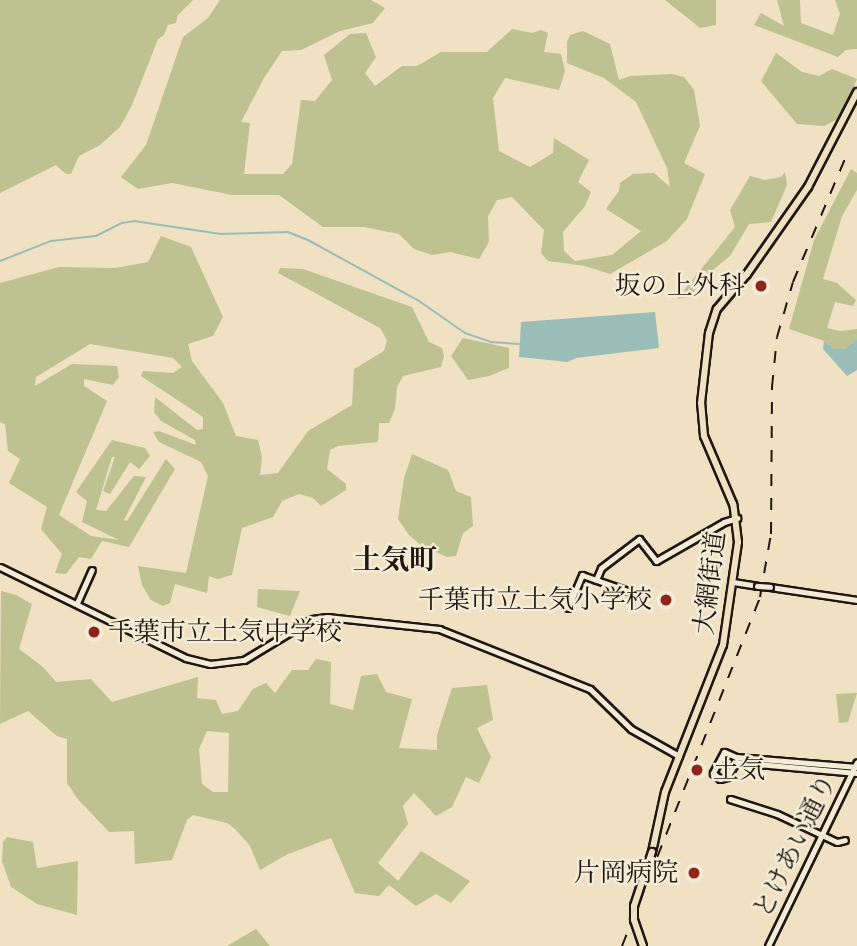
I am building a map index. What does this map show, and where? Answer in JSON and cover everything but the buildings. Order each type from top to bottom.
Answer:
[{"type":"main road","name":"大網街道","points":[[643,946],[634,920],[634,906],[652,852],[660,810],[723,645],[738,542],[737,519],[704,436],[702,393],[709,333],[717,309],[747,274],[808,187],[857,92]]},
{"type":"main road","points":[[596,580],[601,568],[639,539],[656,561],[724,522],[737,519]]},
{"type":"main road","points":[[0,567],[186,658],[210,664],[244,660],[306,621],[321,618],[439,629],[590,689],[631,729],[679,757]]},
{"type":"main road","points":[[77,603],[92,570]]},
{"type":"main road","points":[[568,608],[582,575],[631,592]]},
{"type":"main road","points":[[733,582],[857,600]]},
{"type":"main road","points":[[736,759],[727,777],[720,779],[713,776],[724,752],[736,759],[855,768]]},
{"type":"main road","name":"とけあい通り","points":[[768,946],[855,768]]},
{"type":"main road","points":[[730,799],[777,814],[837,842],[845,840]]},
{"type":"green space","points":[[0,0],[193,0],[178,15],[176,23],[168,25],[164,35],[158,39],[132,105],[120,127],[100,145],[79,156],[71,174],[66,174],[56,165],[0,193]]},
{"type":"green space","points":[[220,0],[371,0],[385,8],[373,23],[340,31],[301,50],[282,51],[241,122],[250,123],[244,174],[283,174],[292,164],[301,100],[315,101],[332,80],[324,55],[350,34],[366,33],[376,57],[365,73],[375,86],[402,66],[417,66],[441,52],[487,52],[512,29],[532,33],[541,30],[548,33],[544,52],[561,54],[565,71],[559,90],[505,78],[493,98],[499,151],[530,167],[553,153],[554,138],[589,160],[578,182],[591,192],[585,206],[563,232],[564,251],[575,261],[612,255],[641,231],[606,209],[619,191],[620,183],[633,174],[654,173],[670,187],[667,168],[636,102],[604,78],[567,63],[567,42],[570,35],[583,31],[610,44],[619,80],[630,76],[672,74],[684,77],[694,90],[700,126],[684,163],[705,174],[687,219],[667,241],[610,274],[585,266],[548,261],[541,253],[544,230],[512,197],[497,200],[488,216],[489,242],[479,259],[450,252],[432,255],[414,249],[399,234],[364,227],[323,227],[279,195],[232,195],[172,183],[138,189],[121,177],[146,145],[183,37],[208,18]]},
{"type":"green space","points":[[665,0],[716,0],[716,25],[700,28]]},
{"type":"green space","points":[[777,0],[800,0],[801,23],[833,35],[840,14],[835,0],[857,0],[857,49],[846,50],[838,57],[754,25],[761,13],[784,26]]},
{"type":"green space","points":[[776,53],[802,72],[819,76],[832,69],[857,79],[840,118],[824,126],[797,124],[761,81]]},
{"type":"green space","points":[[851,169],[857,173],[857,190],[842,216],[823,279],[837,283],[856,300],[853,306],[835,302],[827,328],[840,331],[857,329],[857,339],[844,349],[835,349],[824,341],[789,329],[814,240]]},
{"type":"green space","points":[[785,172],[787,185],[771,222],[749,224],[730,256],[703,278],[690,297],[677,299],[735,227],[730,210],[750,176],[765,180],[781,177]]},
{"type":"green space","points":[[161,236],[191,247],[223,317],[213,336],[188,344],[192,361],[223,403],[236,436],[258,440],[262,457],[260,475],[278,473],[308,431],[352,405],[354,369],[384,351],[387,340],[380,328],[278,273],[280,268],[303,269],[412,307],[429,342],[442,348],[444,357],[441,367],[403,376],[397,387],[395,409],[389,423],[379,423],[378,442],[338,446],[330,450],[327,469],[346,484],[346,490],[321,506],[313,498],[299,494],[282,501],[273,517],[242,528],[232,575],[218,579],[209,576],[207,593],[175,584],[170,603],[163,606],[151,600],[142,585],[138,566],[186,573],[208,476],[201,462],[159,442],[153,432],[159,431],[196,445],[195,440],[161,421],[154,412],[155,397],[197,430],[203,429],[203,417],[141,376],[143,371],[173,373],[182,367],[173,358],[90,344],[36,377],[35,386],[72,364],[117,366],[119,377],[113,385],[84,379],[84,386],[107,401],[59,515],[91,536],[119,540],[82,522],[87,501],[76,492],[112,440],[145,448],[150,456],[139,469],[130,462],[110,494],[103,491],[115,457],[112,457],[96,510],[106,511],[134,476],[146,477],[124,520],[127,521],[166,459],[175,469],[129,547],[102,541],[91,559],[79,557],[66,574],[55,573],[62,554],[41,529],[47,507],[9,483],[20,459],[8,451],[5,424],[0,422],[0,283],[59,267],[115,268],[148,262]]},
{"type":"green space","points":[[463,338],[509,348],[509,368],[468,380],[451,356]]},
{"type":"green space","points":[[412,454],[448,470],[456,491],[471,497],[473,526],[463,533],[456,556],[447,557],[422,546],[409,535],[398,519],[404,478]]},
{"type":"green space","points":[[258,589],[300,591],[290,616],[257,607]]},
{"type":"green space","points":[[1,591],[16,595],[32,604],[19,649],[43,667],[56,682],[91,679],[112,702],[198,677],[197,698],[216,700],[222,714],[238,711],[253,689],[266,683],[275,693],[292,670],[308,670],[316,659],[331,662],[330,704],[353,710],[361,676],[377,674],[386,692],[412,699],[399,748],[437,750],[437,735],[452,688],[487,685],[493,720],[477,728],[491,757],[479,783],[466,777],[452,807],[436,816],[414,793],[403,806],[408,824],[378,863],[398,881],[421,851],[470,881],[451,903],[436,894],[416,906],[389,885],[379,896],[355,893],[331,838],[288,854],[260,870],[250,846],[235,829],[227,823],[193,815],[187,820],[172,860],[135,864],[134,831],[109,832],[77,798],[67,783],[67,739],[57,736],[28,711],[0,724]],"holes":[[[207,731],[229,733],[228,792],[213,792],[202,784],[199,749]]]},
{"type":"green space","points":[[857,693],[848,722],[839,723],[836,694]]},
{"type":"green space","points":[[7,837],[33,842],[37,868],[78,861],[77,915],[37,904],[11,887],[2,861],[3,842]]},
{"type":"green space","points":[[256,929],[270,946],[227,946]]},
{"type":"water","points":[[655,312],[659,348],[576,358],[568,362],[519,357],[521,322]]},
{"type":"water","points":[[857,339],[857,370],[847,376],[823,349],[824,341],[835,349],[844,349]]},
{"type":"waterway","points":[[0,261],[51,241],[96,236],[122,223],[134,221],[221,234],[288,232],[308,240],[419,301],[465,333],[491,342],[519,344]]},
{"type":"railway","points":[[622,946],[760,597],[771,534],[772,387],[777,337],[793,282],[847,154]]},
{"type":"place","name":"坂の上外科","points":[[761,286]]},
{"type":"place","name":"千葉市立土気小学校","points":[[666,600]]},
{"type":"place","name":"千葉市立土気中学校","points":[[94,632]]},
{"type":"place","name":"土気","points":[[697,770]]},
{"type":"place","name":"片岡病院","points":[[694,873]]},
{"type":"district","name":"土気町","points":[[395,560]]}]
